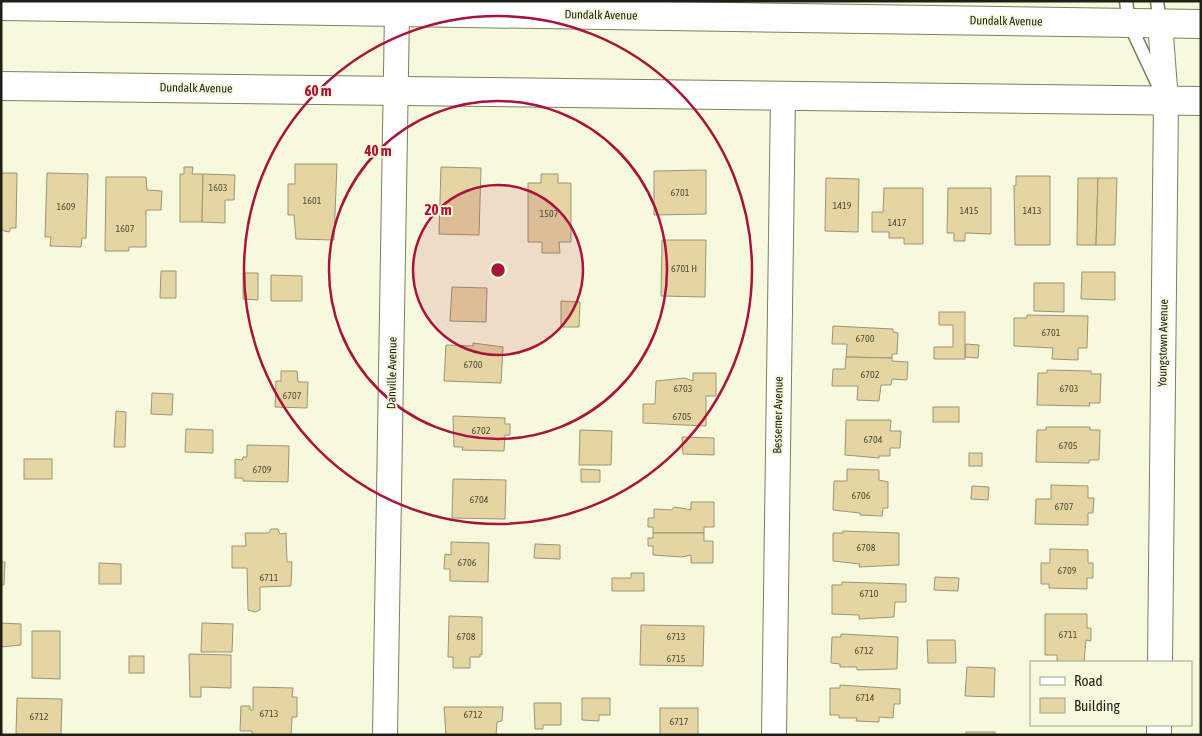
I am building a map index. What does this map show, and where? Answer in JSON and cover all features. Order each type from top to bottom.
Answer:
[{"type":"main road","name":"Dundalk Avenue","points":[[1,6],[88,4],[397,12],[480,7],[1158,12],[1201,24]]},
{"type":"main road","name":"Dundalk Avenue","points":[[1,86],[1201,101]]},
{"type":"street","name":"Danville Avenue","points":[[385,735],[397,12]]},
{"type":"street","name":"Youngstown Avenue","points":[[1158,12],[1166,101],[1160,661]]},
{"type":"street","name":"Bessemer Avenue","points":[[774,735],[783,96]]},
{"type":"lane","points":[[1127,12],[1166,101]]},
{"type":"building","points":[[295,164],[337,164],[334,240],[296,239],[294,215],[288,215],[288,184],[295,184]]},
{"type":"building","points":[[184,167],[193,167],[192,174],[203,174],[202,222],[180,222],[180,174],[184,174]]},
{"type":"building","points":[[441,167],[481,168],[479,235],[439,234]]},
{"type":"building","points":[[706,170],[706,214],[654,215],[654,171]]},
{"type":"building","points":[[1,173],[17,173],[16,228],[11,228],[9,232],[1,228]]},
{"type":"building","points":[[47,173],[88,174],[86,238],[82,238],[81,247],[50,246],[51,237],[45,237]]},
{"type":"building","points":[[203,174],[235,175],[234,200],[225,200],[225,223],[202,222]]},
{"type":"building","points":[[541,174],[558,174],[558,183],[571,183],[571,242],[559,242],[560,253],[542,253],[542,242],[528,242],[528,183],[541,183]]},
{"type":"building","points":[[1016,176],[1050,176],[1050,245],[1015,245],[1014,186],[1016,185]]},
{"type":"building","points":[[106,177],[146,177],[147,190],[162,191],[161,210],[146,210],[146,247],[129,247],[129,251],[105,251]]},
{"type":"building","points":[[826,178],[859,179],[858,232],[825,231]]},
{"type":"building","points":[[1078,178],[1098,178],[1096,245],[1077,245]]},
{"type":"building","points":[[1098,178],[1117,178],[1115,245],[1096,245]]},
{"type":"building","points":[[884,188],[923,188],[923,244],[904,244],[904,238],[889,238],[889,232],[872,232],[872,212],[883,212]]},
{"type":"building","points":[[948,188],[991,188],[991,234],[965,233],[965,241],[954,241],[954,233],[947,233]]},
{"type":"building","points":[[662,240],[706,240],[705,297],[661,296]]},
{"type":"building","points":[[161,271],[176,271],[176,298],[160,298]]},
{"type":"building","points":[[1082,272],[1115,272],[1115,300],[1081,299]]},
{"type":"building","points":[[243,273],[258,273],[258,300],[243,299]]},
{"type":"building","points":[[271,275],[302,276],[302,301],[271,301]]},
{"type":"building","points":[[1034,283],[1064,283],[1064,312],[1034,311]]},
{"type":"building","points":[[452,287],[487,288],[486,322],[450,321]]},
{"type":"building","points":[[561,301],[580,302],[579,327],[561,327]]},
{"type":"building","points":[[939,312],[965,312],[965,359],[934,359],[934,347],[953,347],[953,325],[939,325]]},
{"type":"building","points":[[1027,315],[1088,316],[1087,348],[1078,348],[1078,360],[1052,359],[1053,348],[1014,346],[1014,318],[1027,318]]},
{"type":"building","points":[[833,326],[893,329],[893,332],[898,333],[897,354],[892,354],[892,358],[846,357],[847,344],[832,344]]},
{"type":"building","points":[[473,343],[503,347],[501,383],[444,381],[446,345],[473,346]]},
{"type":"building","points":[[966,344],[979,345],[978,358],[965,357]]},
{"type":"building","points":[[846,357],[892,358],[892,361],[908,362],[907,380],[892,379],[891,385],[881,385],[879,401],[857,400],[858,386],[832,386],[833,369],[845,369]]},
{"type":"building","points":[[1047,370],[1091,371],[1091,374],[1101,374],[1100,403],[1089,403],[1090,406],[1037,405],[1038,373],[1047,373]]},
{"type":"building","points":[[281,371],[297,371],[298,382],[308,382],[307,408],[275,407],[276,381],[281,381]]},
{"type":"building","points":[[693,373],[716,373],[716,396],[706,396],[706,426],[643,423],[643,404],[655,404],[656,381],[685,378],[693,381]]},
{"type":"building","points":[[152,393],[173,394],[172,415],[151,414]]},
{"type":"building","points":[[933,407],[959,407],[959,422],[933,422]]},
{"type":"building","points":[[116,411],[126,412],[125,447],[114,447]]},
{"type":"building","points":[[453,416],[505,418],[505,424],[510,424],[510,435],[505,435],[504,451],[462,450],[463,447],[454,447]]},
{"type":"building","points":[[846,420],[891,420],[890,431],[901,431],[900,448],[890,448],[890,456],[879,456],[879,458],[845,455]]},
{"type":"building","points":[[1046,427],[1090,427],[1090,430],[1100,430],[1099,460],[1089,460],[1089,463],[1036,462],[1037,430],[1046,430]]},
{"type":"building","points":[[186,429],[213,430],[213,453],[185,452]]},
{"type":"building","points":[[580,430],[612,431],[611,465],[579,465]]},
{"type":"building","points":[[682,437],[714,438],[714,455],[683,454]]},
{"type":"building","points":[[247,445],[289,446],[288,482],[243,481],[243,478],[235,478],[235,459],[242,460],[243,457],[247,457]]},
{"type":"building","points":[[969,453],[982,453],[982,466],[969,466]]},
{"type":"building","points":[[24,459],[52,459],[52,479],[24,479]]},
{"type":"building","points":[[581,469],[600,470],[600,482],[581,482]]},
{"type":"building","points":[[847,469],[879,470],[879,480],[888,482],[888,508],[883,508],[882,516],[860,515],[860,513],[833,510],[834,481],[847,481]]},
{"type":"building","points":[[453,479],[506,480],[505,519],[452,518]]},
{"type":"building","points":[[1051,485],[1088,486],[1088,498],[1094,498],[1093,513],[1088,513],[1088,525],[1035,524],[1036,499],[1051,499]]},
{"type":"building","points":[[972,486],[989,487],[988,500],[971,499]]},
{"type":"building","points":[[691,502],[714,502],[714,527],[704,527],[704,533],[653,533],[653,527],[648,527],[648,518],[654,518],[654,509],[671,510],[675,507],[691,510]]},
{"type":"building","points":[[271,529],[278,529],[280,534],[286,533],[287,562],[292,562],[291,586],[260,587],[260,610],[255,612],[248,610],[247,568],[232,568],[232,546],[246,546],[245,533],[269,533]]},
{"type":"building","points":[[843,531],[899,533],[899,565],[859,567],[860,564],[833,561],[833,533],[843,533]]},
{"type":"building","points":[[653,533],[704,533],[704,541],[713,541],[713,563],[691,563],[691,555],[682,557],[653,555],[653,546],[648,546],[648,538],[653,538]]},
{"type":"building","points":[[451,542],[489,543],[488,582],[450,581],[450,569],[444,569],[445,554],[451,555]]},
{"type":"building","points":[[535,544],[560,545],[560,559],[534,558]]},
{"type":"building","points":[[1050,549],[1088,550],[1088,563],[1093,563],[1093,578],[1087,578],[1087,589],[1049,588],[1049,584],[1041,584],[1041,563],[1050,563]]},
{"type":"building","points":[[1,562],[5,562],[4,585],[1,585]]},
{"type":"building","points":[[99,563],[121,564],[121,584],[99,584]]},
{"type":"building","points":[[631,573],[644,573],[644,591],[612,591],[612,578],[631,578]]},
{"type":"building","points":[[935,577],[959,578],[958,591],[934,590]]},
{"type":"building","points":[[842,582],[906,584],[906,602],[895,602],[894,617],[859,619],[859,615],[832,614],[832,585],[842,585]]},
{"type":"building","points":[[1045,614],[1087,614],[1087,628],[1091,628],[1091,641],[1086,640],[1084,661],[1057,661],[1057,655],[1045,655]]},
{"type":"building","points":[[449,616],[482,617],[482,655],[480,654],[480,657],[470,657],[470,668],[453,668],[453,657],[448,657]]},
{"type":"building","points":[[1,623],[21,624],[21,645],[1,647]]},
{"type":"building","points":[[202,623],[233,624],[232,652],[201,652]]},
{"type":"building","points":[[641,625],[704,626],[703,666],[640,665]]},
{"type":"building","points":[[32,631],[60,631],[60,679],[32,678]]},
{"type":"building","points":[[841,634],[898,637],[897,669],[857,670],[857,667],[840,667],[840,664],[831,663],[832,637],[841,637]]},
{"type":"building","points":[[927,640],[955,640],[956,663],[928,663]]},
{"type":"building","points":[[189,654],[231,655],[231,688],[201,687],[201,697],[190,697]]},
{"type":"building","points":[[129,656],[144,656],[144,673],[129,673]]},
{"type":"building","points":[[967,667],[995,668],[994,697],[965,696]]},
{"type":"building","points":[[840,685],[900,689],[900,704],[894,704],[893,718],[879,717],[879,722],[856,721],[857,718],[839,718],[839,715],[830,715],[830,688],[840,688]]},
{"type":"building","points":[[253,687],[293,688],[292,697],[297,697],[297,717],[292,717],[291,735],[252,735],[252,731],[240,731],[241,706],[250,706],[250,710],[253,710]]},
{"type":"building","points":[[17,698],[62,699],[61,734],[16,734]]},
{"type":"building","points":[[582,698],[610,698],[610,715],[599,715],[599,721],[582,720]]},
{"type":"building","points":[[534,703],[561,703],[561,725],[543,725],[543,729],[535,729]]},
{"type":"building","points":[[444,707],[503,707],[502,721],[497,722],[496,735],[446,735]]},
{"type":"building","points":[[660,708],[698,708],[698,735],[660,735]]},
{"type":"building","points":[[966,732],[995,732],[995,735],[966,735]]}]
